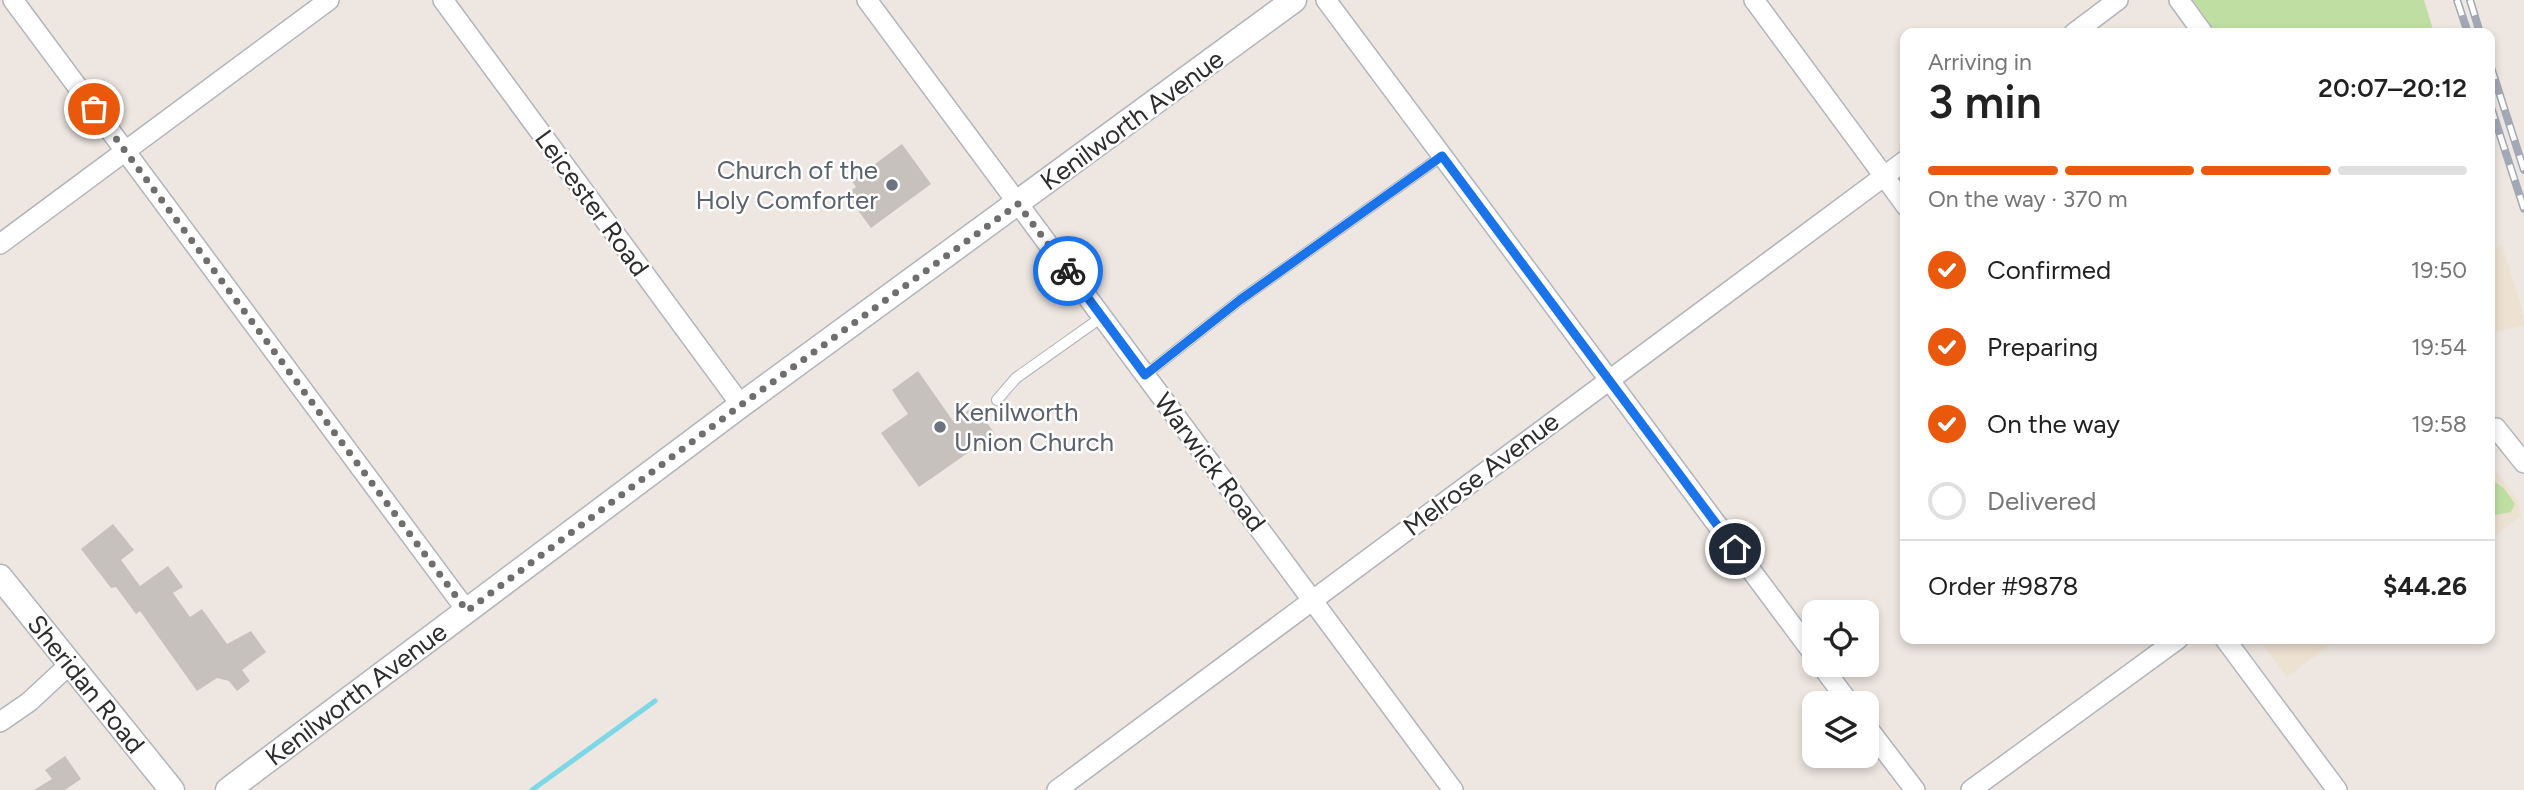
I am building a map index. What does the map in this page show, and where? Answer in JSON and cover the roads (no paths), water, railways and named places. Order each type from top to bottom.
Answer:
[{"type":"street","points":[[13,0],[467,611]]},
{"type":"street","points":[[0,244],[329,0]]},
{"type":"street","name":"Leicester Road","points":[[443,0],[741,405]]},
{"type":"street","name":"Warwick Road","points":[[867,0],[1453,790]]},
{"type":"street","name":"Kenilworth Avenue","points":[[228,790],[741,405],[1294,0]]},
{"type":"street","points":[[1326,0],[1802,639]]},
{"type":"street","points":[[1754,0],[1900,198]]},
{"type":"street","points":[[2081,28],[2118,0]]},
{"type":"street","points":[[2179,0],[2199,28]]},
{"type":"street","name":"Melrose Avenue","points":[[1057,790],[1900,165]]},
{"type":"street","points":[[2496,428],[2524,464]]},
{"type":"street","name":"Sheridan Road","points":[[0,577],[172,790]]},
{"type":"street","points":[[1971,790],[2171,644]]},
{"type":"street","points":[[2229,644],[2337,790]]},
{"type":"street","points":[[0,722],[29,702],[70,664]]},
{"type":"street","points":[[1879,743],[1915,790]]},
{"type":"lane","points":[[1145,375],[1240,300],[1442,156]]},
{"type":"lane","points":[[997,400],[1016,378],[1102,317]]},
{"type":"waterway","points":[[532,790],[655,701]]},
{"type":"railway","points":[[2457,0],[2466,28]]},
{"type":"railway","points":[[2470,0],[2478,28]]},
{"type":"railway","points":[[2495,80],[2524,170]]},
{"type":"railway","points":[[2495,119],[2524,209]]},
{"type":"place","name":"Church of the Holy Comforter","points":[[892,185]]},
{"type":"place","name":"Kenilworth Union Church","points":[[940,427]]}]
